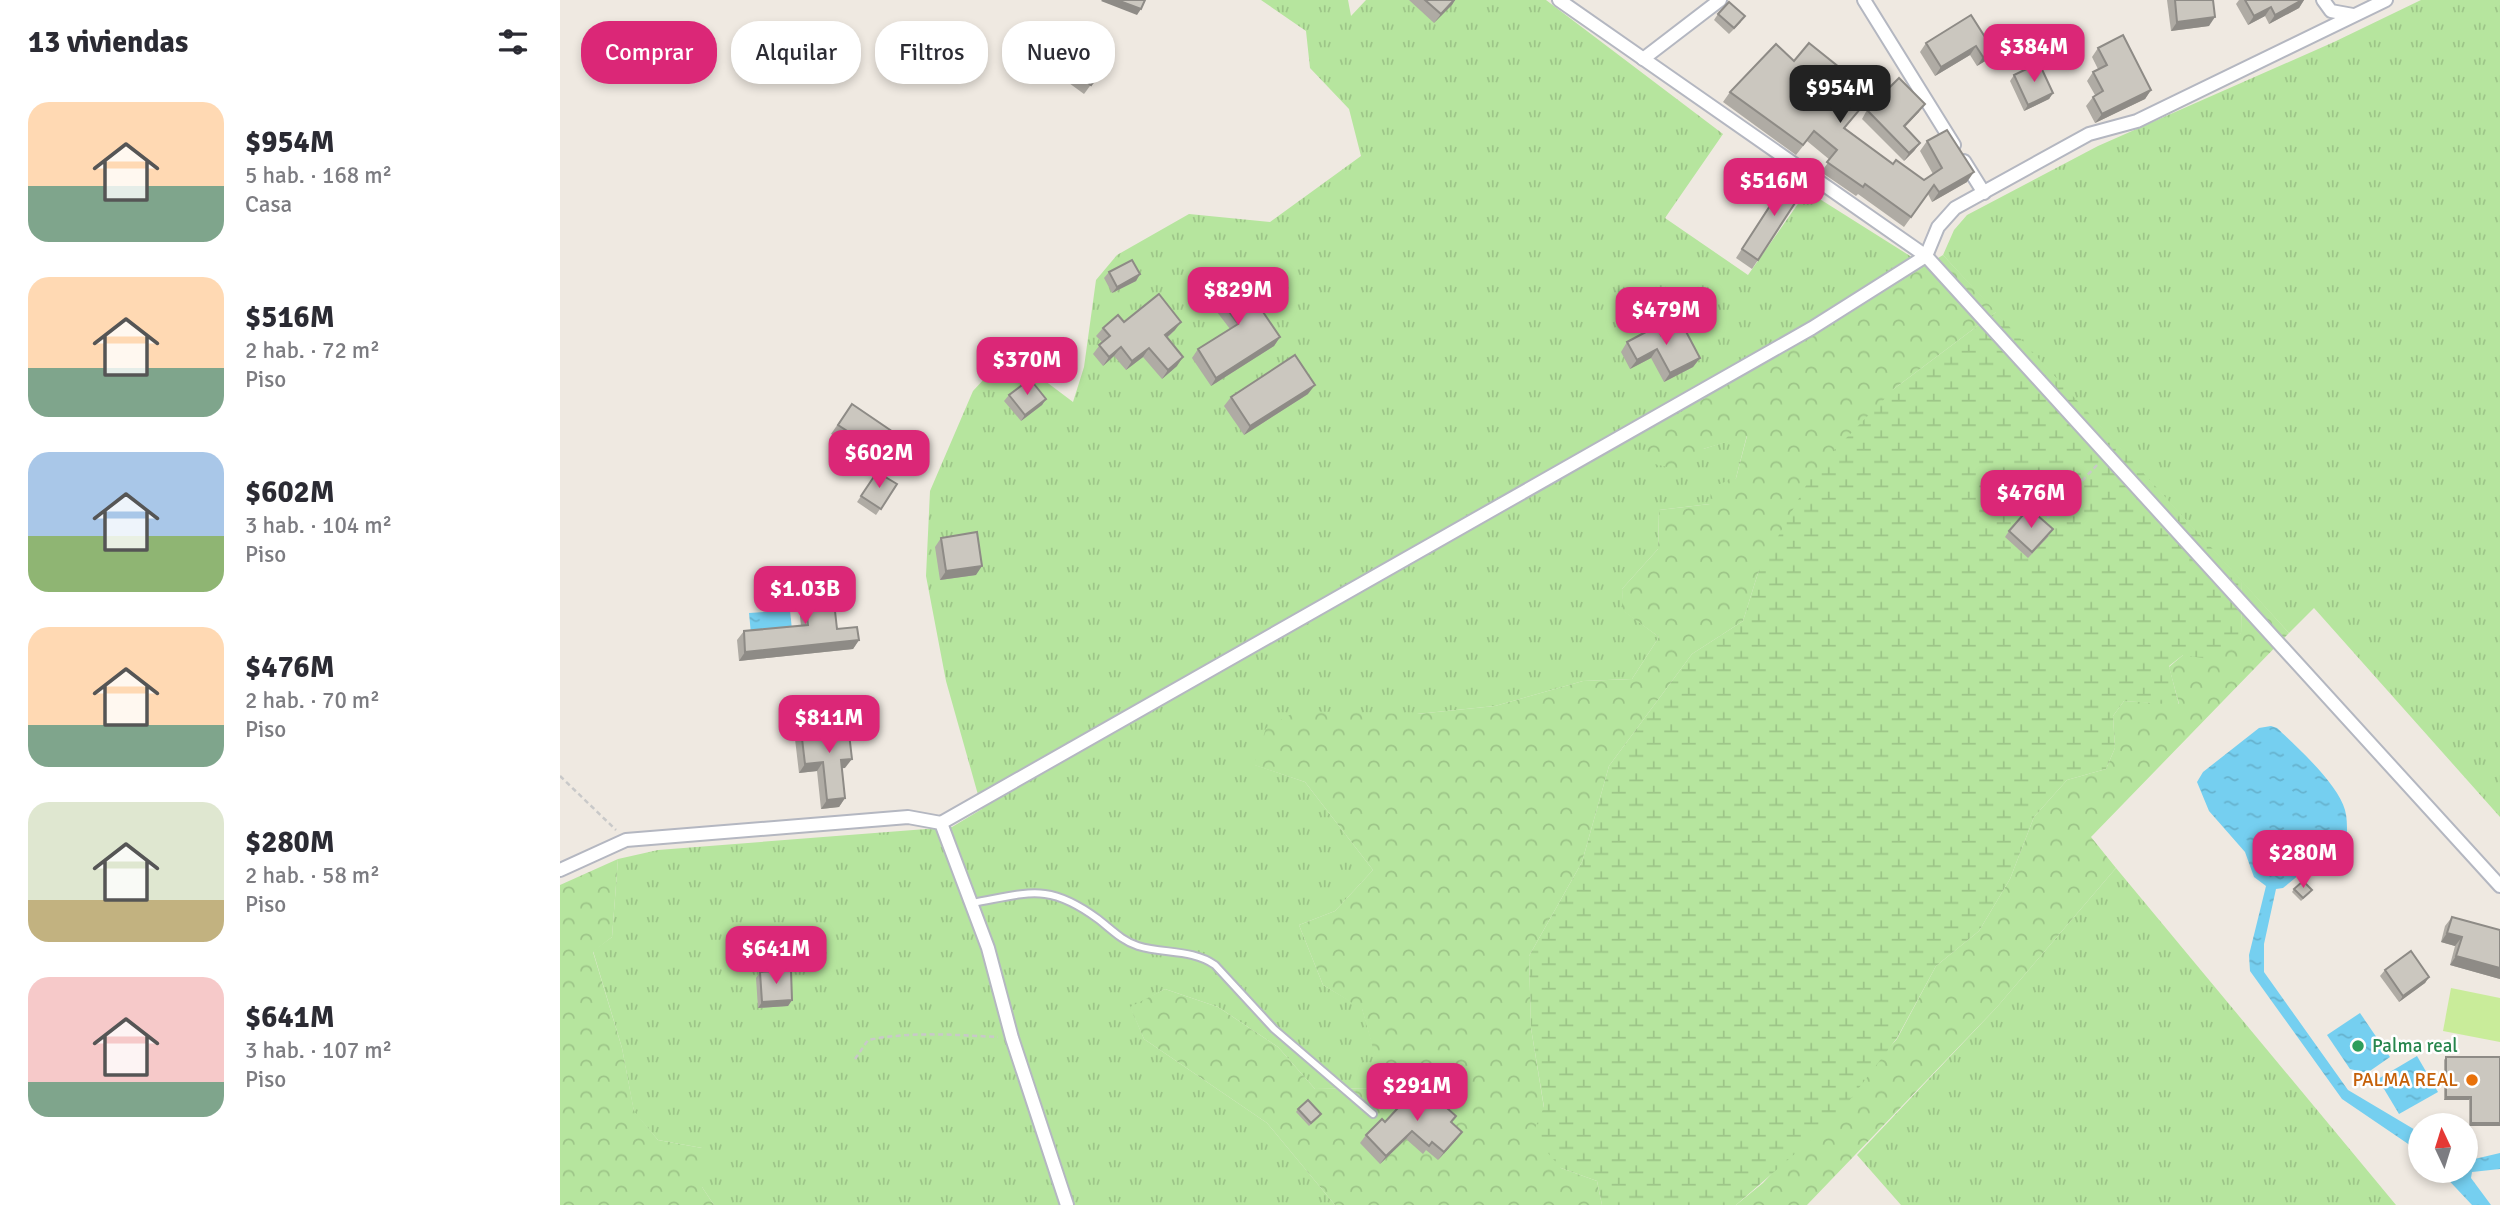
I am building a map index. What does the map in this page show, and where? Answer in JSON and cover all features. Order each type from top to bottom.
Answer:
[{"type":"street","points":[[1559,0],[1926,256],[2500,886]]},
{"type":"street","points":[[1643,59],[1720,0]]},
{"type":"street","points":[[1864,0],[1984,192]]},
{"type":"street","points":[[560,870],[626,840],[908,817],[942,823],[1812,328],[1926,256],[1938,227],[1955,208],[2089,134],[2137,121],[2386,0]]},
{"type":"street","points":[[2318,33],[2327,6],[2354,15]]},
{"type":"street","points":[[942,823],[988,948],[1012,1038],[1067,1205]]},
{"type":"lane","points":[[972,903],[1036,892],[1052,894],[1070,900],[1119,937],[1135,945],[1165,953],[1193,954],[1205,958],[1215,964],[1274,1029],[1373,1114]]},
{"type":"path","points":[[2047,517],[2106,455]]},
{"type":"path","points":[[560,776],[626,840]]},
{"type":"path","points":[[855,1059],[869,1040],[886,1036],[923,1034],[1012,1038]]},
{"type":"green space","points":[[1261,0],[1348,0],[1351,16],[1366,0],[1546,0],[1723,134],[1665,218],[1748,275],[1807,191],[1926,266],[1816,334],[1703,449],[1747,435],[1736,478],[1710,504],[1659,510],[1658,549],[1622,589],[1624,611],[1659,637],[1632,679],[1583,681],[1495,706],[1417,714],[1255,765],[1305,782],[1373,870],[1335,911],[1299,925],[1323,985],[1362,1008],[1385,1088],[1315,1089],[1278,1047],[1218,1007],[1165,989],[1131,1008],[1144,1039],[1267,1123],[1335,1205],[714,1205],[702,1187],[702,1148],[658,1140],[634,1112],[622,1048],[593,951],[612,937],[618,859],[658,850],[952,827],[982,809],[946,681],[926,576],[930,491],[973,391],[1008,353],[1073,402],[1084,367],[1096,280],[1117,255],[1189,214],[1270,222],[1361,156],[1349,109],[1310,68],[1306,31]]},
{"type":"green space","points":[[2421,0],[2500,0],[2500,817],[2314,608],[2289,633],[1943,255],[1954,230],[1967,215],[2098,146],[2334,42]]},
{"type":"green space","points":[[1943,255],[1996,312],[1895,388],[1758,573],[1743,621],[1692,654],[1609,766],[1582,862],[1529,956],[1531,1028],[1544,1108],[1561,1168],[1597,1181],[1602,1205],[1335,1205],[1267,1123],[1144,1039],[1130,1007],[1165,989],[1218,1007],[1278,1047],[1315,1089],[1384,1088],[1362,1009],[1323,985],[1299,925],[1335,911],[1373,870],[1305,782],[1254,765],[1266,728],[1297,711],[1417,714],[1495,706],[1583,681],[1632,679],[1659,637],[1623,611],[1622,589],[1658,549],[1659,510],[1710,504],[1711,487],[1736,478],[1747,436],[1703,449],[1688,472],[1642,461],[1655,427],[1816,334]]},
{"type":"green space","points":[[1996,312],[2242,581],[2241,633],[2214,660],[2183,655],[2169,666],[2179,705],[2124,701],[2113,716],[2115,748],[2106,769],[2067,780],[2034,817],[2010,879],[1979,931],[1936,966],[1897,1038],[1836,1118],[1736,1205],[1602,1205],[1597,1181],[1561,1168],[1532,1135],[1544,1107],[1531,1028],[1529,956],[1582,862],[1609,766],[1692,654],[1743,621],[1758,573],[1814,471],[1895,388]]},
{"type":"green space","points":[[2242,581],[2289,633],[2091,837],[2116,868],[1997,1007],[1807,1205],[1736,1205],[1763,1183],[1897,1039],[1936,966],[1979,931],[2010,879],[2034,817],[2067,780],[2106,769],[2115,748],[2113,716],[2124,701],[2179,704],[2169,667],[2183,655],[2241,633]]},
{"type":"green space","points":[[618,859],[612,937],[593,952],[622,1048],[634,1111],[658,1140],[702,1148],[702,1187],[714,1205],[560,1205],[560,885]]},
{"type":"green space","points":[[2116,868],[2396,1205],[1901,1205],[1857,1155],[1997,1007]]},
{"type":"green space","points":[[2451,988],[2500,998],[2500,1042],[2443,1031]]},
{"type":"water","points":[[790,610],[792,630],[751,634],[749,613]]},
{"type":"water","points":[[2259,728],[2277,728],[2305,755],[2334,789],[2347,819],[2347,833],[2342,840],[2283,888],[2276,889],[2264,944],[2264,972],[2348,1090],[2408,1126],[2408,1144],[2342,1099],[2250,971],[2249,955],[2266,886],[2254,877],[2245,852],[2209,811],[2197,782],[2203,772]]},
{"type":"water","name":"Palma real","points":[[2360,1013],[2390,1057],[2367,1073],[2350,1069],[2327,1035]]},
{"type":"water","name":"Palma real","points":[[2417,1056],[2438,1092],[2399,1114],[2378,1079]]},
{"type":"water","points":[[2500,1153],[2500,1169],[2478,1171],[2478,1158]]},
{"type":"water","points":[[2451,1183],[2475,1183],[2491,1205],[2472,1205]]},
{"type":"building","points":[[1117,0],[1145,0],[1141,9]]},
{"type":"building","points":[[1425,0],[1454,0],[1441,14]]},
{"type":"building","points":[[2175,0],[2213,0],[2215,17],[2177,22]]},
{"type":"building","points":[[2245,0],[2302,0],[2275,15],[2271,7],[2254,16]]},
{"type":"building","points":[[1729,2],[1745,16],[1734,28],[1718,14]]},
{"type":"building","points":[[1971,15],[1985,37],[1997,29],[2007,43],[1983,57],[1976,46],[1941,67],[1926,43]]},
{"type":"building","points":[[2123,35],[2151,90],[2102,114],[2093,97],[2103,91],[2093,72],[2107,65],[2098,48]]},
{"type":"building","points":[[1809,43],[1855,80],[1843,94],[1861,108],[1844,128],[1893,164],[1896,160],[1924,180],[1942,168],[1927,141],[1947,130],[1974,172],[1939,192],[1934,185],[1911,217],[1865,184],[1863,187],[1827,162],[1837,150],[1814,131],[1803,145],[1730,92],[1776,44],[1794,61]]},
{"type":"building","points":[[2039,63],[2053,93],[2028,105],[2014,75]]},
{"type":"building","points":[[1899,78],[1925,104],[1904,126],[1920,143],[1909,153],[1867,110]]},
{"type":"building","points":[[1790,175],[1806,186],[1758,260],[1742,249]]},
{"type":"building","points":[[1132,260],[1140,274],[1117,287],[1109,272]]},
{"type":"building","points":[[1234,269],[1280,337],[1216,378],[1198,349],[1238,324],[1210,286]]},
{"type":"building","points":[[1159,294],[1181,322],[1165,335],[1183,357],[1168,370],[1149,348],[1132,361],[1121,347],[1109,357],[1099,345],[1110,336],[1103,328],[1118,315],[1124,322]]},
{"type":"building","points":[[1682,324],[1700,358],[1670,373],[1657,349],[1637,360],[1627,342],[1657,326],[1661,335]]},
{"type":"building","points":[[1295,355],[1315,385],[1250,426],[1231,397]]},
{"type":"building","points":[[1030,379],[1046,399],[1025,415],[1009,395]]},
{"type":"building","points":[[852,404],[899,436],[886,456],[838,425]]},
{"type":"building","points":[[877,472],[897,484],[881,509],[861,496]]},
{"type":"building","points":[[2029,508],[2053,529],[2032,552],[2009,531]]},
{"type":"building","points":[[977,532],[982,566],[946,571],[941,538]]},
{"type":"building","points":[[832,584],[837,629],[857,627],[859,640],[745,652],[744,631],[808,625],[804,587]]},
{"type":"building","points":[[806,712],[808,728],[788,731],[786,715]]},
{"type":"building","points":[[848,725],[852,759],[841,760],[845,798],[827,800],[823,762],[805,764],[801,730]]},
{"type":"building","points":[[2303,881],[2312,890],[2303,898],[2294,889]]},
{"type":"building","points":[[2452,917],[2500,930],[2500,968],[2456,956],[2462,937],[2447,933]]},
{"type":"building","points":[[2411,951],[2429,977],[2403,996],[2385,970]]},
{"type":"building","points":[[791,970],[792,1000],[762,1002],[760,972]]},
{"type":"building","name":"PALMA REAL","points":[[2446,1057],[2500,1057],[2500,1123],[2478,1123],[2478,1113],[2471,1113],[2471,1097],[2446,1097]]},
{"type":"building","points":[[1420,1084],[1456,1116],[1451,1122],[1462,1132],[1444,1152],[1432,1142],[1429,1146],[1412,1131],[1386,1156],[1366,1135],[1382,1119],[1385,1122]]},
{"type":"building","points":[[1308,1100],[1321,1114],[1311,1123],[1298,1109]]},
{"type":"place","name":"Palma real","points":[[2358,1046]]},
{"type":"place","name":"PALMA REAL","points":[[2472,1080]]}]
